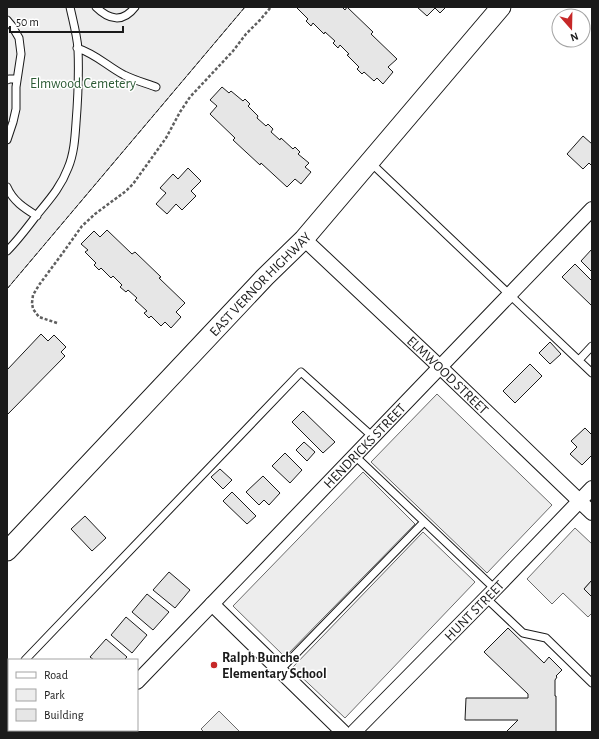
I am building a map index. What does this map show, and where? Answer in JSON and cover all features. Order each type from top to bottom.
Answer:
[{"type":"street","name":"EAST VERNOR HIGHWAY","points":[[7,551],[263,279],[304,239],[501,7]]},
{"type":"street","name":"HENDRICKS STREET","points":[[138,681],[592,209]]},
{"type":"street","name":"ELMWOOD STREET","points":[[304,239],[592,513]]},
{"type":"street","name":"HUNT STREET","points":[[354,732],[592,488]]},
{"type":"street","points":[[212,604],[343,732]]},
{"type":"lane","points":[[7,252],[51,199],[63,179],[71,160],[77,107],[78,48],[70,7]]},
{"type":"lane","points":[[96,7],[109,17],[122,18],[129,14],[135,7]]},
{"type":"lane","points":[[7,20],[19,38],[21,54],[16,88],[16,109],[7,140]]},
{"type":"lane","points":[[78,48],[96,56],[138,82],[156,87]]},
{"type":"lane","points":[[7,80],[17,79]]},
{"type":"lane","points":[[370,162],[592,373]]},
{"type":"lane","points":[[7,187],[22,207],[37,216]]},
{"type":"lane","points":[[579,360],[592,346]]},
{"type":"lane","points":[[26,659],[301,372],[373,437]]},
{"type":"lane","points":[[355,456],[424,522],[523,632],[546,638],[592,683]]},
{"type":"lane","points":[[280,670],[424,522]]},
{"type":"path","points":[[57,323],[39,317],[32,309],[33,295],[39,285],[82,226],[95,214],[126,192],[133,184],[166,138],[180,112],[190,98],[271,7]]},
{"type":"green space","name":"Elmwood Cemetery","points":[[7,7],[245,7],[7,289]]},
{"type":"green space","points":[[437,394],[552,505],[487,573],[371,462]]},
{"type":"green space","points":[[363,472],[415,524],[285,657],[233,606]]},
{"type":"green space","points":[[575,528],[592,544],[592,580],[584,589],[592,597],[592,613],[588,617],[563,593],[552,604],[527,579]]},
{"type":"green space","points":[[423,532],[475,582],[345,718],[292,668]]},
{"type":"green space","points":[[219,711],[240,732],[204,732],[201,729]]},
{"type":"building","points":[[342,7],[345,10],[347,7],[373,32],[371,34],[397,59],[388,67],[393,72],[383,84],[377,78],[374,81],[364,72],[362,74],[357,69],[359,67],[347,55],[349,54],[340,45],[338,48],[333,43],[335,41],[325,32],[324,34],[313,23],[311,26],[306,21],[308,19],[297,8]]},
{"type":"building","points":[[417,7],[446,7],[440,13],[435,8],[427,16]]},
{"type":"building","points":[[222,87],[229,93],[231,91],[243,101],[245,99],[250,104],[248,106],[258,116],[257,118],[266,126],[268,124],[273,129],[271,132],[280,140],[281,138],[293,149],[295,147],[300,152],[298,154],[309,163],[305,167],[311,172],[301,184],[295,179],[287,187],[233,140],[235,138],[210,114],[217,106],[210,100]]},
{"type":"building","points":[[583,136],[592,144],[592,166],[589,163],[583,169],[567,154]]},
{"type":"building","points":[[188,168],[201,181],[191,191],[196,196],[182,210],[176,204],[167,214],[156,204],[166,193],[160,188],[173,174],[178,179]]},
{"type":"building","points":[[107,230],[132,254],[135,252],[185,303],[176,312],[181,317],[171,328],[165,322],[161,326],[151,316],[149,318],[144,313],[147,311],[135,300],[137,298],[128,290],[126,292],[120,287],[122,285],[113,276],[111,278],[101,268],[99,270],[94,265],[96,263],[85,252],[88,250],[81,244],[94,231],[100,237]]},
{"type":"building","points":[[592,249],[592,272],[581,261]]},
{"type":"building","points":[[575,264],[592,281],[592,306],[562,277]]},
{"type":"building","points":[[41,334],[48,341],[54,335],[66,347],[61,352],[65,356],[7,415],[7,370]]},
{"type":"building","points":[[550,342],[561,354],[550,364],[539,353]]},
{"type":"building","points":[[530,364],[542,376],[515,403],[503,391]]},
{"type":"building","points":[[303,411],[335,442],[323,453],[292,422]]},
{"type":"building","points":[[585,428],[592,435],[592,455],[582,465],[570,454],[577,447],[571,441]]},
{"type":"building","points":[[304,442],[315,452],[307,461],[296,450]]},
{"type":"building","points":[[285,453],[302,470],[290,483],[272,466]]},
{"type":"building","points":[[220,469],[232,480],[223,489],[211,477]]},
{"type":"building","points":[[263,476],[280,493],[269,505],[264,500],[259,505],[246,492]]},
{"type":"building","points":[[232,492],[256,516],[247,524],[223,501]]},
{"type":"building","points":[[85,516],[106,538],[92,551],[71,529]]},
{"type":"building","points":[[169,572],[190,590],[175,608],[153,590]]},
{"type":"building","points":[[592,580],[592,597],[584,589]]},
{"type":"building","points":[[147,594],[169,612],[153,630],[132,612]]},
{"type":"building","points":[[126,617],[147,635],[132,653],[111,635]]},
{"type":"building","points":[[508,628],[544,663],[549,657],[562,670],[556,676],[557,677],[555,680],[556,732],[506,732],[518,720],[465,720],[466,698],[528,698],[528,694],[484,652]]},
{"type":"building","points":[[106,639],[127,657],[125,659],[93,659],[90,657]]},
{"type":"fence","points":[[7,289],[245,7]]},
{"type":"place","name":"Ralph Bunche Elementary School","points":[[214,665]]}]
